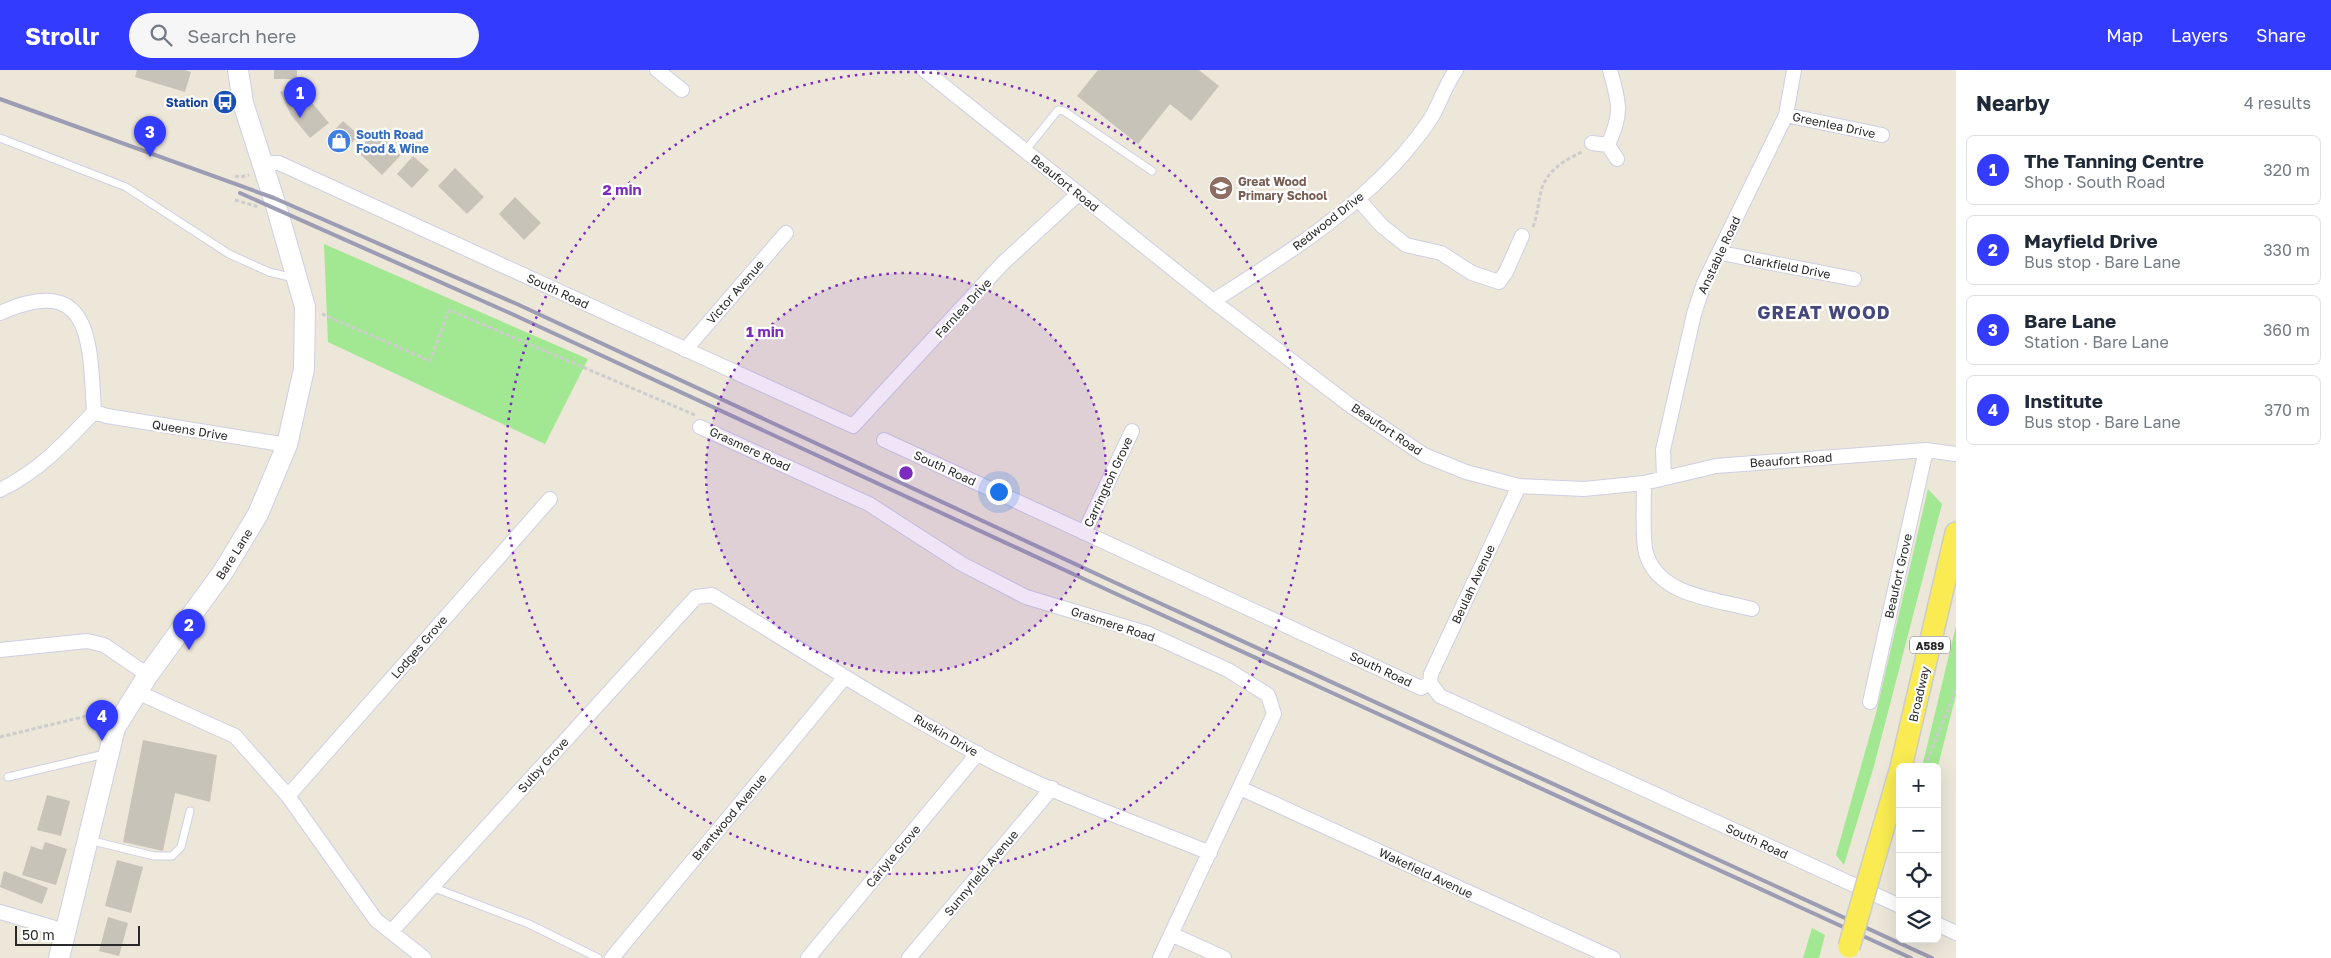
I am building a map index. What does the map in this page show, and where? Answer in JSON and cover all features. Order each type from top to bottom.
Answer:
[{"type":"main road","name":"Bare Lane","points":[[59,958],[115,728],[148,675],[223,572],[258,514],[287,445],[304,369],[305,306],[244,103],[238,70]]},
{"type":"main road","name":"Broadway","points":[[1902,763],[1956,533]]},
{"type":"main road","points":[[1847,952],[1896,785]]},
{"type":"street","points":[[657,70],[682,90]]},
{"type":"street","name":"Beaufort Road","points":[[924,70],[1213,301],[1351,406],[1424,455],[1466,472],[1519,486],[1584,489],[1644,483],[1716,466],[1926,450],[1956,454]]},
{"type":"street","name":"Redwood Drive","points":[[1213,301],[1275,262],[1358,199],[1401,157],[1429,120],[1456,70]]},
{"type":"street","points":[[1608,144],[1618,123],[1619,102],[1610,70]]},
{"type":"street","name":"Anstable Road","points":[[1664,478],[1662,450],[1694,314],[1704,283],[1786,115],[1794,70]]},
{"type":"street","name":"Greenlea Drive","points":[[1786,115],[1882,135]]},
{"type":"street","points":[[1592,143],[1608,144]]},
{"type":"street","points":[[1608,144],[1617,159]]},
{"type":"street","name":"South Road","points":[[262,163],[279,163],[853,426]]},
{"type":"street","name":"Farnlea Drive","points":[[853,426],[1003,264],[1078,194]]},
{"type":"street","points":[[1358,199],[1382,226],[1406,245],[1441,253],[1472,272],[1499,282],[1506,272],[1522,236]]},
{"type":"street","name":"Victor Avenue","points":[[685,350],[786,233]]},
{"type":"street","name":"Clarkfield Drive","points":[[1720,253],[1854,279]]},
{"type":"street","points":[[0,313],[30,302],[48,300],[62,304],[74,311],[89,338],[94,412],[47,461],[23,479],[0,490]]},
{"type":"street","name":"Queens Drive","points":[[94,412],[107,416],[287,445]]},
{"type":"street","name":"Grasmere Road","points":[[700,427],[869,504],[962,564],[1026,597],[1149,634],[1228,670],[1268,695],[1274,714],[1160,958]]},
{"type":"street","name":"Carrington Grove","points":[[1084,533],[1132,431]]},
{"type":"street","name":"South Road","points":[[884,440],[1422,688],[1430,683],[1440,696],[1896,904]]},
{"type":"street","name":"Beaufort Grove","points":[[1870,702],[1926,450]]},
{"type":"street","points":[[1644,483],[1645,552],[1659,578],[1677,589],[1752,609]]},
{"type":"street","name":"Beulah Avenue","points":[[1430,683],[1431,674],[1519,486]]},
{"type":"street","name":"Lodges Grove","points":[[288,796],[550,499]]},
{"type":"street","name":"Ruskin Drive","points":[[696,597],[712,595],[845,677],[978,754],[1052,788],[1210,853]]},
{"type":"street","name":"Sulby Grove","points":[[391,932],[696,597]]},
{"type":"street","points":[[0,650],[87,641],[104,645],[148,675]]},
{"type":"street","name":"Brantwood Avenue","points":[[612,958],[845,677]]},
{"type":"street","points":[[132,699],[236,736],[288,796],[376,920],[424,958]]},
{"type":"street","name":"Carlyle Grove","points":[[808,958],[978,754]]},
{"type":"street","name":"Sunnyfield Avenue","points":[[910,958],[1052,788]]},
{"type":"street","name":"Wakefield Avenue","points":[[1240,788],[1612,958]]},
{"type":"street","points":[[0,912],[65,931]]},
{"type":"street","points":[[1941,926],[1956,932]]},
{"type":"street","points":[[1171,934],[1224,958]]},
{"type":"lane","points":[[1025,151],[1058,110],[1064,111],[1152,171]]},
{"type":"lane","points":[[0,138],[126,187],[229,254],[269,272],[297,279]]},
{"type":"lane","points":[[8,777],[108,753]]},
{"type":"lane","points":[[88,840],[154,856],[172,856],[181,847],[190,811]]},
{"type":"lane","points":[[432,887],[529,924],[598,958]]},
{"type":"path","points":[[1522,236],[1532,230],[1539,212],[1543,187],[1561,162],[1585,150],[1592,143]]},
{"type":"path","points":[[305,306],[430,361],[449,310],[703,418],[700,427]]},
{"type":"path","points":[[1926,763],[1956,690]]},
{"type":"path","points":[[0,737],[132,699]]},
{"type":"green space","points":[[324,244],[588,359],[545,444],[328,342]]},
{"type":"green space","points":[[1928,489],[1942,504],[1874,766],[1844,865],[1836,855],[1876,713]]},
{"type":"green space","points":[[1956,626],[1956,695],[1939,763],[1923,763]]},
{"type":"green space","points":[[1812,928],[1825,935],[1819,958],[1803,958]]},
{"type":"building","points":[[137,70],[185,70],[191,72],[185,92],[135,77]]},
{"type":"building","points":[[274,70],[297,70],[297,79],[274,79]]},
{"type":"building","points":[[1098,70],[1199,70],[1219,86],[1191,121],[1170,104],[1138,144],[1077,96]]},
{"type":"building","points":[[302,82],[313,104],[329,123],[310,138],[291,115],[280,92]]},
{"type":"building","points":[[343,121],[359,135],[343,152],[327,138]]},
{"type":"building","points":[[375,131],[401,155],[382,175],[357,151]]},
{"type":"building","points":[[413,156],[429,170],[412,188],[397,174]]},
{"type":"building","points":[[455,168],[484,197],[467,214],[438,186]]},
{"type":"building","points":[[515,197],[541,223],[524,240],[499,214]]},
{"type":"building","points":[[143,740],[217,755],[210,802],[175,793],[163,851],[123,842]]},
{"type":"building","points":[[47,795],[70,801],[61,836],[37,830]]},
{"type":"building","points":[[45,842],[67,849],[56,885],[22,875],[31,846],[42,850]]},
{"type":"building","points":[[117,860],[143,867],[131,913],[105,906]]},
{"type":"building","points":[[4,871],[48,888],[42,904],[0,887]]},
{"type":"building","points":[[108,917],[128,923],[119,956],[99,951]]},
{"type":"railway","points":[[0,99],[274,198],[517,304],[1116,583],[1932,958]]},
{"type":"railway","points":[[240,193],[512,314],[1112,592],[1911,958]]},
{"type":"place","name":"Station","points":[[225,102]]},
{"type":"place","name":"The Tanning Centre","points":[[300,118]]},
{"type":"place","name":"South Road Food & Wine","points":[[339,141]]},
{"type":"place","name":"Bare Lane","points":[[150,157]]},
{"type":"place","name":"Great Wood Primary School","points":[[1221,188]]},
{"type":"place","name":"Mayfield Drive","points":[[189,650]]},
{"type":"place","name":"Institute","points":[[102,741]]},
{"type":"district","name":"GREAT WOOD","points":[[1824,312]]}]
